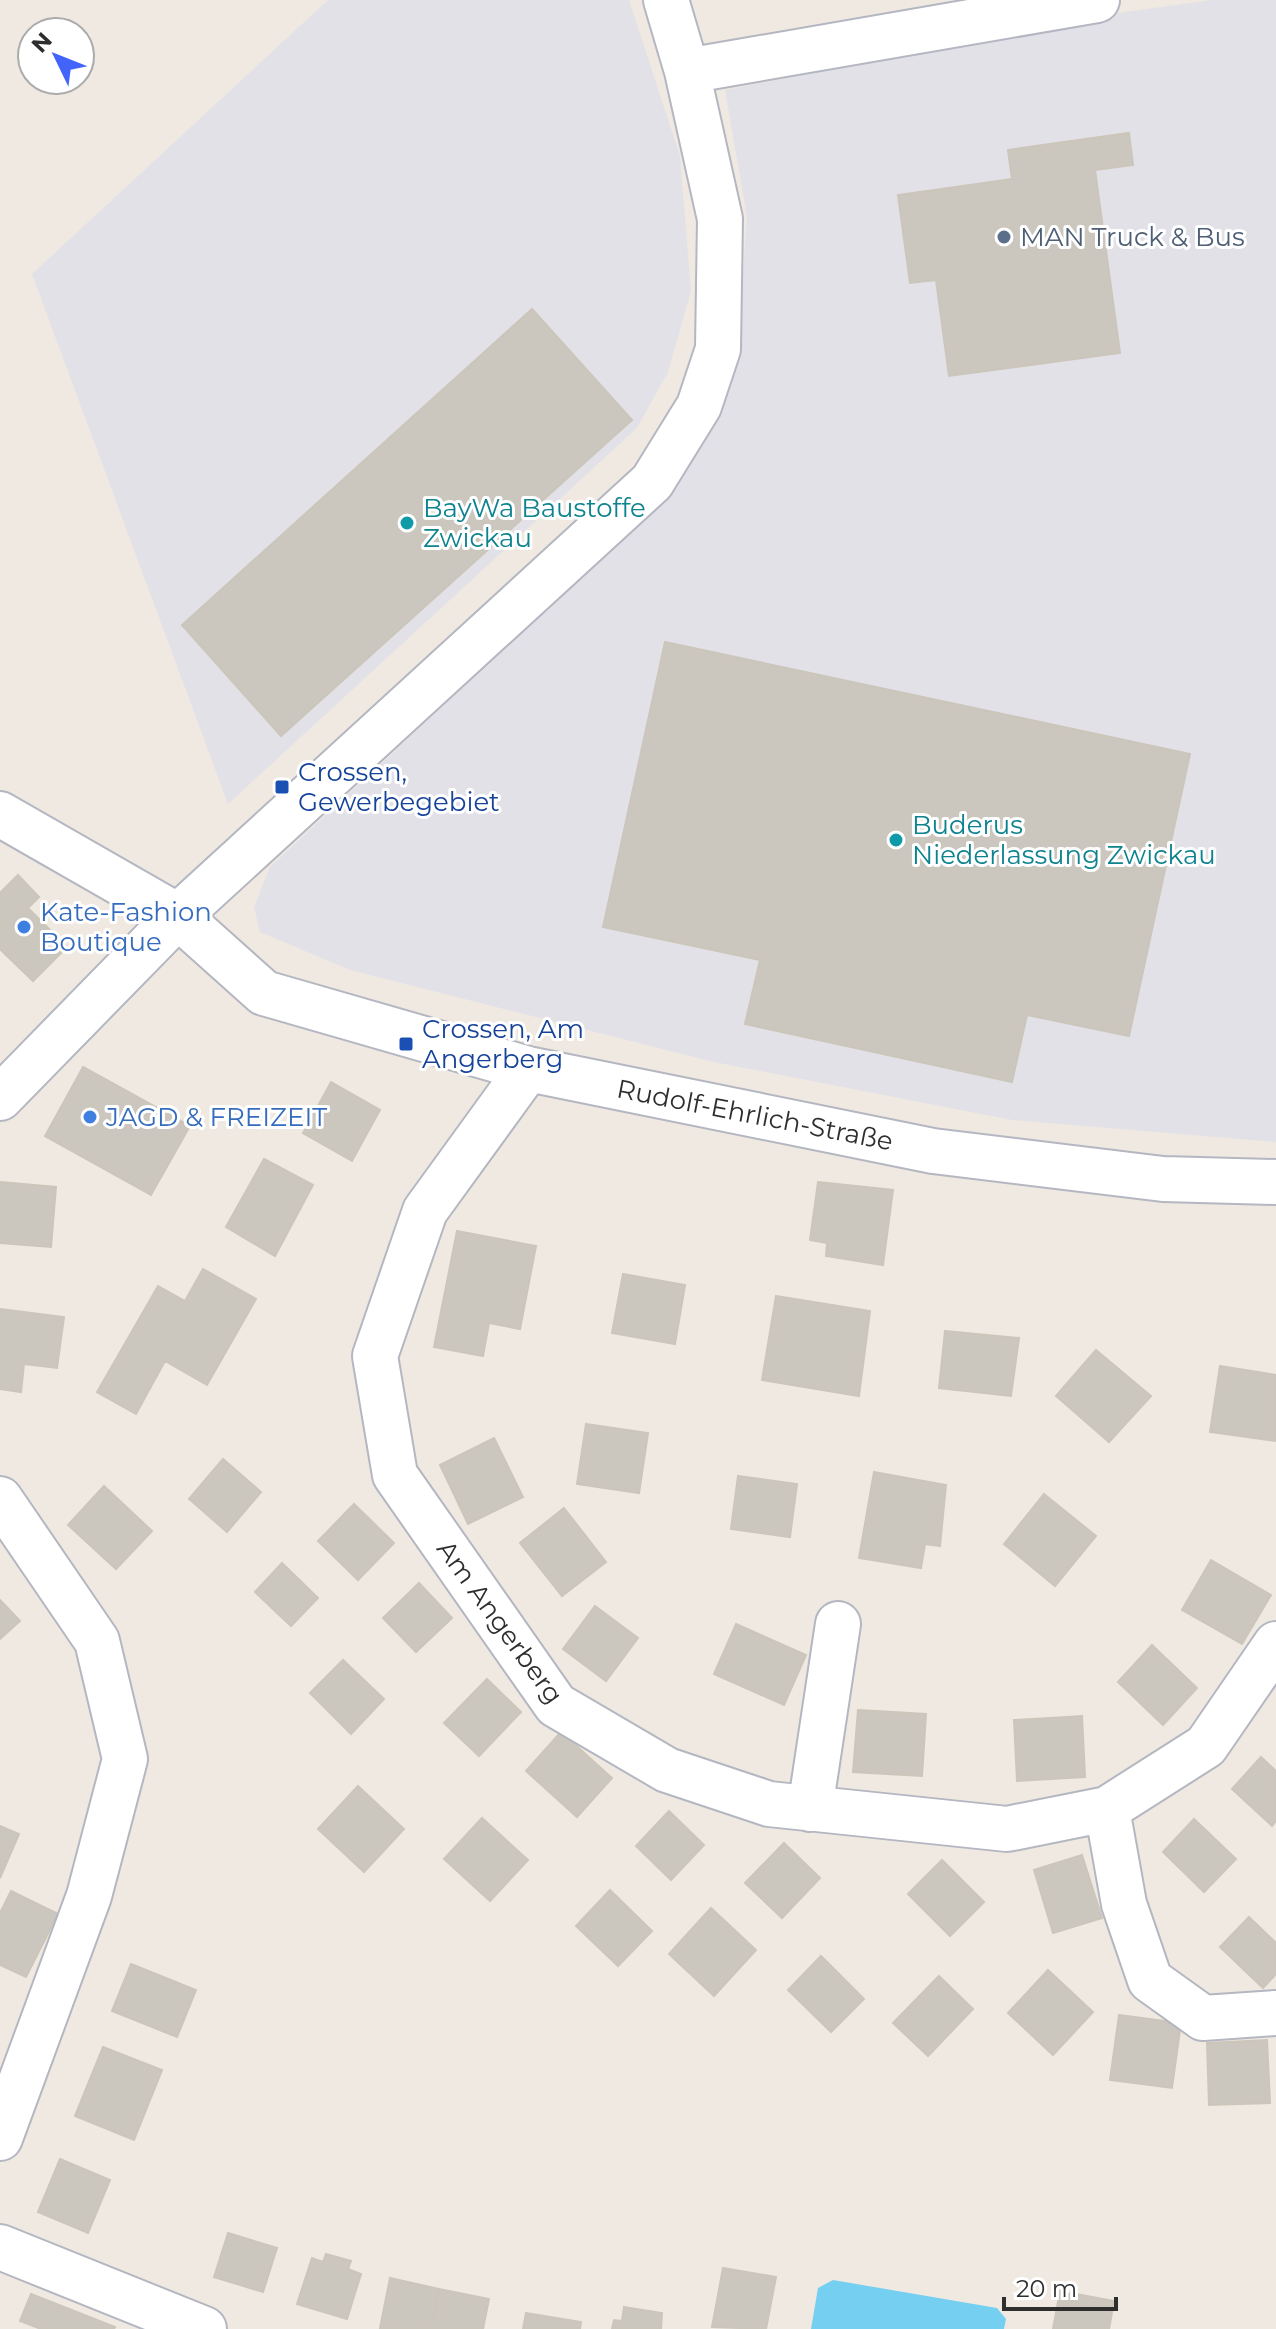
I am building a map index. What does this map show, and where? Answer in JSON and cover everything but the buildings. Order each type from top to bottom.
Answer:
[{"type":"street","points":[[0,1098],[178,916],[652,482],[699,406],[718,349],[720,219],[687,71],[666,0]]},
{"type":"street","points":[[687,71],[1097,0]]},
{"type":"street","name":"Rudolf-Ehrlich-Straße","points":[[0,814],[178,916],[264,993],[528,1069],[933,1151],[1163,1179],[1276,1182]]},
{"type":"street","name":"Am Angerberg","points":[[528,1069],[425,1211],[375,1356],[395,1475],[556,1705],[667,1770],[769,1804],[1007,1829],[1107,1809],[1206,1746],[1276,1644]]},
{"type":"street","points":[[0,1499],[97,1641],[125,1759],[89,1896],[0,2138]]},
{"type":"street","points":[[810,1809],[838,1624]]},
{"type":"street","points":[[1107,1809],[1124,1904],[1150,1980],[1203,2018],[1276,2013]]},
{"type":"street","points":[[0,2247],[204,2329]]},
{"type":"shaded area","points":[[328,0],[629,0],[680,156],[691,291],[668,372],[637,428],[228,804],[32,274]]},
{"type":"shaded area","points":[[1212,0],[1276,0],[1276,1142],[1012,1120],[714,1062],[350,970],[260,932],[254,907],[270,867],[652,511],[726,395],[740,316],[747,217],[725,90],[1118,13]]},
{"type":"water","points":[[833,2280],[997,2308],[1006,2319],[1004,2329],[811,2329],[818,2288]]},
{"type":"place","name":"MAN Truck & Bus","points":[[1004,237]]},
{"type":"place","name":"BayWa Baustoffe Zwickau","points":[[407,523]]},
{"type":"place","name":"Crossen, Gewerbegebiet","points":[[282,787]]},
{"type":"place","name":"Buderus Niederlassung Zwickau","points":[[896,840]]},
{"type":"place","name":"Kate-Fashion Boutique","points":[[24,927]]},
{"type":"place","name":"Crossen, Am Angerberg","points":[[406,1044]]},
{"type":"place","name":"JAGD & FREIZEIT","points":[[90,1117]]}]
